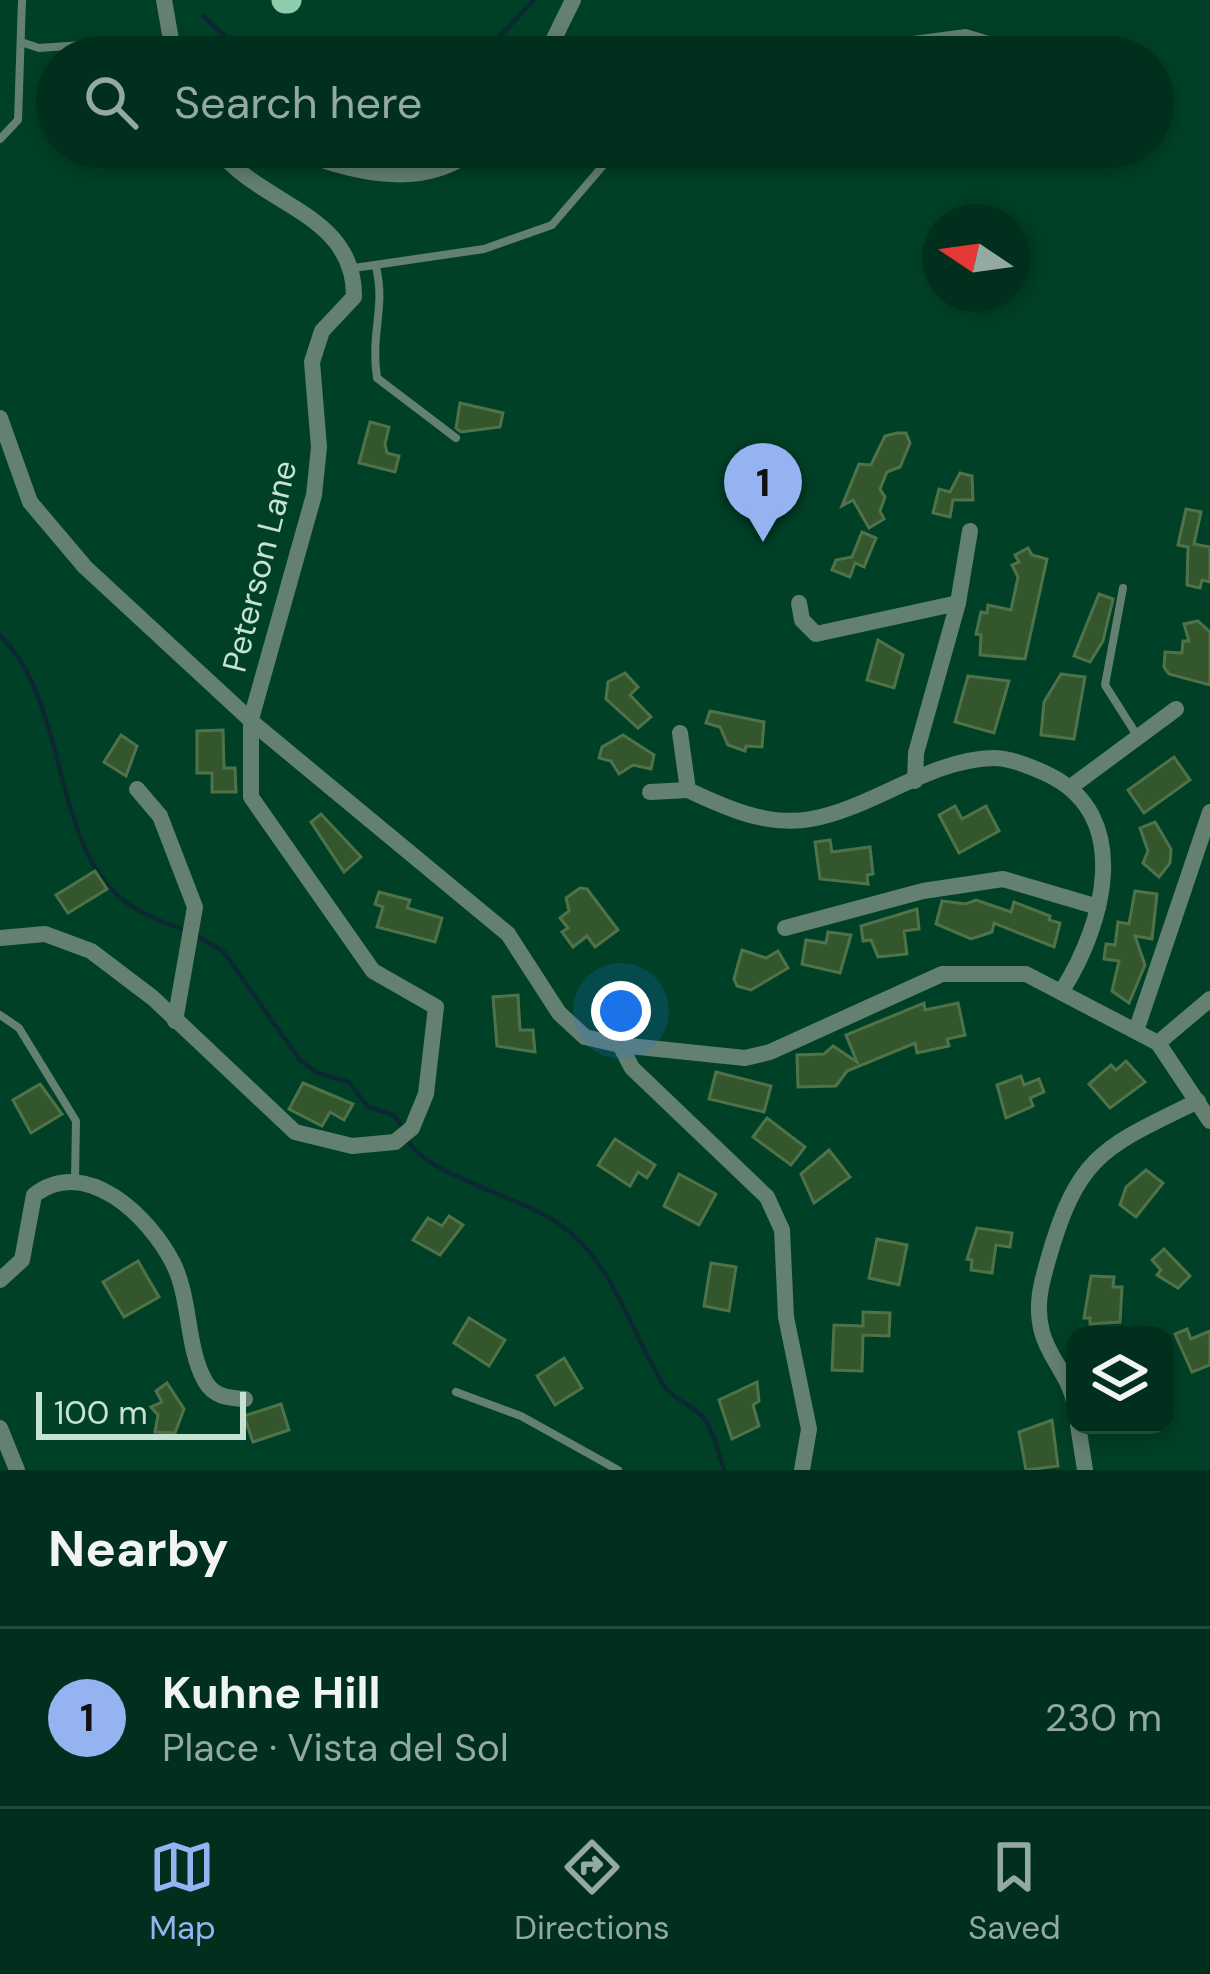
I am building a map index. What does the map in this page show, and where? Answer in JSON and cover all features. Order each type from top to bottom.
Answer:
[{"type":"street","points":[[164,0],[170,36]]},
{"type":"street","points":[[555,36],[573,0]]},
{"type":"street","points":[[238,168],[260,189],[336,239],[354,268]]},
{"type":"street","points":[[350,168],[394,176],[425,174],[437,168]]},
{"type":"street","name":"Peterson Lane","points":[[175,1021],[295,1132],[352,1147],[395,1142],[412,1128],[426,1094],[436,1006],[373,970],[251,797],[250,719],[314,495],[319,447],[313,362],[322,331],[354,297],[354,268]]},
{"type":"street","points":[[0,418],[30,502],[85,567],[250,719],[508,934],[559,1013],[585,1037],[745,1058],[770,1052],[942,974],[1026,974],[1063,989],[1086,1008],[1138,1028],[1158,1043],[1210,1121]]},
{"type":"street","points":[[915,781],[916,753],[958,603],[970,531]]},
{"type":"street","points":[[799,603],[802,620],[816,634],[958,603]]},
{"type":"street","points":[[1072,786],[1176,709]]},
{"type":"street","points":[[680,733],[688,790]]},
{"type":"street","points":[[650,792],[688,790],[764,819],[812,819],[995,758],[1072,786],[1096,825],[1106,867],[1081,960],[1063,989]]},
{"type":"street","points":[[0,938],[45,934],[91,951],[175,1021],[196,907],[160,816],[137,789]]},
{"type":"street","points":[[1138,1028],[1210,812]]},
{"type":"street","points":[[785,928],[923,891],[1003,879],[1098,908]]},
{"type":"street","points":[[1158,1043],[1207,998]]},
{"type":"street","points":[[620,1045],[632,1068],[767,1197],[782,1230],[786,1317],[797,1390],[809,1429],[802,1470]]},
{"type":"street","points":[[1066,1372],[1042,1335],[1037,1299],[1065,1199],[1110,1144],[1198,1101]]},
{"type":"street","points":[[0,1280],[22,1260],[34,1195],[75,1179],[98,1184],[172,1261],[204,1380],[226,1398],[245,1399]]},
{"type":"street","points":[[0,1428],[17,1470]]},
{"type":"street","points":[[1079,1434],[1085,1470]]},
{"type":"lane","points":[[0,139],[19,120],[22,0]]},
{"type":"lane","points":[[943,36],[975,36]]},
{"type":"lane","points":[[24,43],[36,47]]},
{"type":"lane","points":[[354,268],[484,249],[551,225],[601,168]]},
{"type":"lane","points":[[376,267],[382,293],[371,341],[377,378],[456,438]]},
{"type":"lane","points":[[1123,588],[1105,685],[1138,737]]},
{"type":"lane","points":[[0,1015],[19,1028],[76,1121],[75,1179]]},
{"type":"lane","points":[[456,1392],[521,1416],[618,1470]]},
{"type":"building","points":[[460,403],[503,413],[500,427],[461,432],[456,428]]},
{"type":"building","points":[[370,422],[389,427],[385,444],[387,453],[399,456],[395,472],[359,463]]},
{"type":"building","points":[[906,433],[910,443],[900,467],[887,472],[880,489],[885,497],[880,511],[884,519],[869,528],[853,500],[842,506],[859,464],[871,465],[885,436]]},
{"type":"building","points":[[960,473],[972,476],[973,500],[953,500],[950,517],[933,513],[939,489],[950,492]]},
{"type":"building","points":[[1186,509],[1201,512],[1194,544],[1210,547],[1210,582],[1202,580],[1200,588],[1187,585],[1188,547],[1178,545]]},
{"type":"building","points":[[862,532],[876,538],[864,567],[855,563],[850,577],[832,570],[836,560],[852,557]]},
{"type":"building","points":[[1028,548],[1032,555],[1047,559],[1025,659],[980,655],[981,635],[976,634],[981,612],[987,613],[988,605],[1011,610],[1018,577],[1012,565],[1019,562],[1015,555]]},
{"type":"building","points":[[1099,594],[1113,599],[1103,641],[1090,662],[1074,656]]},
{"type":"building","points":[[1198,621],[1210,632],[1210,685],[1169,674],[1164,667],[1165,652],[1182,653],[1183,641],[1189,641],[1184,624]]},
{"type":"building","points":[[878,640],[903,655],[894,688],[867,680]]},
{"type":"building","points":[[625,673],[638,687],[630,695],[651,717],[638,728],[606,699],[608,682]]},
{"type":"building","points":[[1061,674],[1085,677],[1074,739],[1041,735],[1044,702]]},
{"type":"building","points":[[968,676],[1009,681],[994,733],[955,722]]},
{"type":"building","points":[[710,711],[764,722],[762,747],[746,746],[745,751],[728,745],[720,727],[706,723]]},
{"type":"building","points":[[223,730],[224,768],[235,768],[236,792],[212,792],[212,773],[197,773],[197,731]]},
{"type":"building","points":[[121,735],[137,746],[126,776],[104,762]]},
{"type":"building","points":[[623,735],[654,755],[651,769],[633,765],[619,774],[611,761],[599,758],[602,747]]},
{"type":"building","points":[[1174,757],[1190,780],[1144,813],[1128,790]]},
{"type":"building","points":[[955,806],[962,819],[986,806],[999,831],[959,853],[939,815]]},
{"type":"building","points":[[321,814],[361,857],[344,872],[311,822]]},
{"type":"building","points":[[1155,822],[1171,849],[1170,863],[1159,877],[1143,863],[1148,851],[1140,828]]},
{"type":"building","points":[[830,840],[832,852],[870,847],[873,874],[867,875],[868,884],[820,879],[815,842]]},
{"type":"building","points":[[95,871],[107,889],[68,913],[56,895]]},
{"type":"building","points":[[580,888],[587,889],[618,930],[595,947],[587,936],[573,947],[562,932],[568,928],[560,918],[569,911],[566,898]]},
{"type":"building","points":[[1135,891],[1157,894],[1152,939],[1135,936],[1145,965],[1129,1003],[1112,991],[1119,961],[1104,959],[1106,944],[1115,945],[1118,922],[1129,924]]},
{"type":"building","points":[[379,892],[410,900],[407,908],[442,918],[435,942],[377,927],[383,907],[375,904]]},
{"type":"building","points":[[976,900],[1011,912],[1014,902],[1050,916],[1049,920],[1060,923],[1054,947],[994,923],[992,932],[971,939],[936,924],[942,901],[966,904]]},
{"type":"building","points":[[917,909],[919,929],[904,931],[907,954],[878,957],[871,940],[863,941],[861,926]]},
{"type":"building","points":[[828,932],[851,935],[840,973],[802,964],[806,940],[826,943]]},
{"type":"building","points":[[742,950],[766,958],[778,951],[788,968],[751,990],[737,986],[734,979]]},
{"type":"building","points":[[518,995],[520,1030],[533,1030],[535,1052],[497,1046],[493,997]]},
{"type":"building","points":[[924,1003],[925,1010],[958,1003],[965,1035],[947,1039],[949,1046],[917,1053],[915,1043],[847,1071],[836,1086],[798,1087],[797,1055],[824,1054],[833,1046],[857,1062],[846,1035]]},
{"type":"building","points":[[1126,1061],[1145,1082],[1110,1108],[1089,1084],[1111,1065],[1116,1070]]},
{"type":"building","points":[[716,1072],[771,1086],[764,1112],[709,1099]]},
{"type":"building","points":[[1021,1076],[1024,1085],[1039,1079],[1044,1092],[1030,1098],[1033,1106],[1006,1118],[997,1085]]},
{"type":"building","points":[[303,1083],[353,1104],[344,1120],[330,1112],[322,1126],[289,1109]]},
{"type":"building","points":[[40,1084],[62,1114],[31,1133],[13,1100]]},
{"type":"building","points":[[767,1118],[805,1147],[791,1165],[753,1137]]},
{"type":"building","points":[[615,1139],[655,1165],[647,1178],[638,1172],[630,1186],[598,1165]]},
{"type":"building","points":[[829,1150],[850,1177],[814,1203],[801,1174]]},
{"type":"building","points":[[1146,1170],[1163,1183],[1136,1217],[1120,1205],[1126,1187]]},
{"type":"building","points":[[679,1174],[716,1194],[699,1225],[664,1206]]},
{"type":"building","points":[[449,1216],[463,1225],[440,1255],[413,1240],[428,1218],[442,1226]]},
{"type":"building","points":[[977,1228],[1012,1233],[1010,1247],[996,1245],[992,1273],[971,1270],[972,1260],[967,1259]]},
{"type":"building","points":[[877,1239],[907,1245],[899,1285],[869,1278]]},
{"type":"building","points":[[1164,1249],[1190,1276],[1178,1288],[1157,1275],[1161,1270],[1152,1260]]},
{"type":"building","points":[[138,1261],[159,1297],[124,1317],[103,1282]]},
{"type":"building","points":[[711,1263],[736,1267],[729,1311],[704,1306]]},
{"type":"building","points":[[1091,1276],[1114,1277],[1113,1287],[1122,1287],[1120,1322],[1090,1324],[1090,1318],[1084,1318]]},
{"type":"building","points":[[863,1312],[890,1313],[889,1336],[863,1335],[862,1371],[832,1370],[834,1325],[863,1326]]},
{"type":"building","points":[[469,1318],[505,1340],[489,1366],[454,1343]]},
{"type":"building","points":[[1187,1329],[1191,1339],[1210,1331],[1210,1365],[1192,1372],[1175,1334]]},
{"type":"building","points":[[564,1358],[582,1388],[555,1405],[537,1376]]},
{"type":"building","points":[[757,1382],[759,1401],[753,1405],[759,1426],[732,1439],[719,1400]]},
{"type":"building","points":[[167,1383],[184,1409],[175,1433],[155,1432],[158,1415],[151,1407],[162,1402],[156,1391]]},
{"type":"building","points":[[281,1404],[289,1430],[253,1442],[244,1416]]},
{"type":"building","points":[[1052,1420],[1058,1466],[1026,1470],[1019,1432]]},
{"type":"waterway","points":[[500,36],[534,0]]},
{"type":"waterway","points":[[203,16],[224,36]]},
{"type":"waterway","points":[[0,636],[22,664],[39,698],[71,812],[102,878],[134,908],[187,931]]},
{"type":"waterway","points":[[197,936],[223,951],[300,1060],[317,1073],[349,1082],[368,1107],[394,1115],[403,1128]]},
{"type":"waterway","points":[[407,1139],[433,1164],[542,1213],[577,1239],[607,1277],[663,1384],[704,1419],[724,1470]]},
{"type":"place","name":"Kuhne Hill","points":[[763,542]]}]
